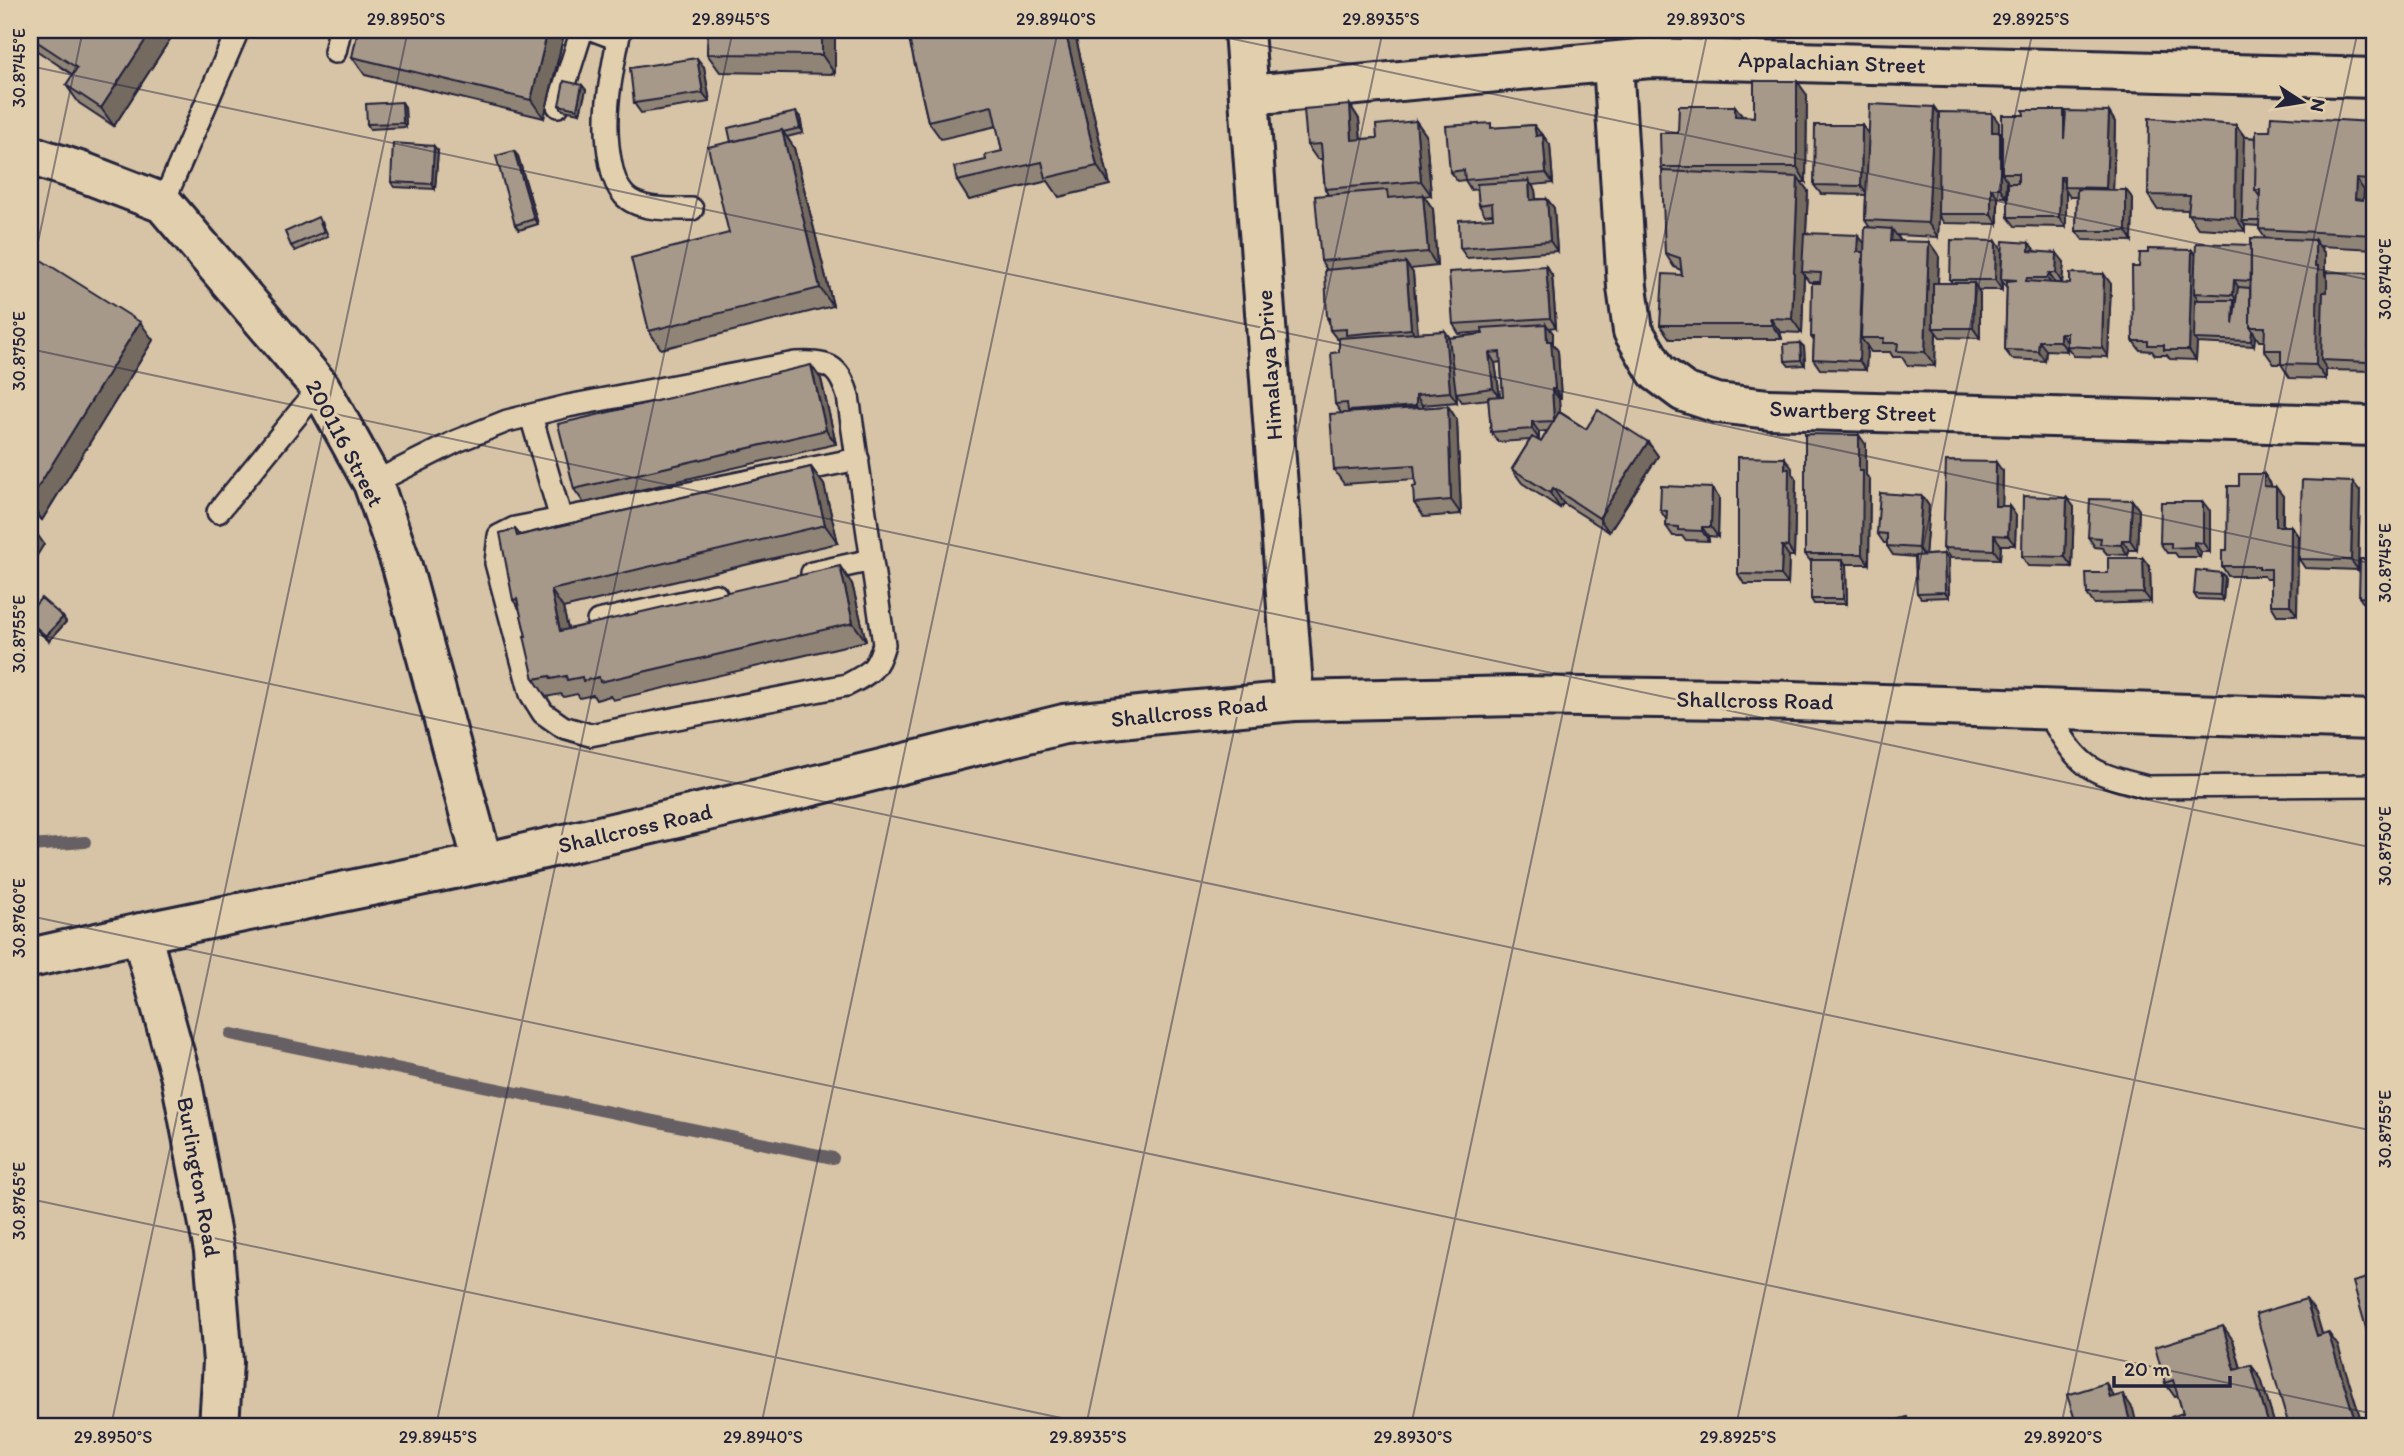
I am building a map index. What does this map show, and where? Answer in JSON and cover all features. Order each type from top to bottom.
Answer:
[{"type":"street","name":"Himalaya Drive","points":[[1244,30],[1294,701]]},
{"type":"street","name":"Appalachian Street","points":[[1249,95],[1684,58],[2374,78]]},
{"type":"street","name":"Swartberg Street","points":[[1613,62],[1627,287],[1633,331],[1657,372],[1684,392],[1717,403],[1769,409],[2374,426]]},
{"type":"street","name":"200116 Street","points":[[30,155],[163,203],[320,387],[373,483],[402,566],[483,863]]},
{"type":"street","name":"Shallcross Road","points":[[30,958],[483,863],[1064,724],[1294,701],[1517,696],[1728,699],[2374,719]]},
{"type":"street","name":"Burlington Road","points":[[141,933],[181,1078],[214,1251],[223,1362],[219,1426]]},
{"type":"lane","points":[[163,203],[238,30]]},
{"type":"lane","points":[[335,52],[340,30]]},
{"type":"lane","points":[[558,106],[582,30]]},
{"type":"lane","points":[[594,30],[620,35],[609,85],[606,116],[606,142],[615,180],[625,197],[647,206],[692,209]]},
{"type":"lane","points":[[373,483],[457,441],[507,421],[795,363],[818,362],[833,368],[843,378],[858,459],[884,644],[880,661],[868,674],[847,685],[590,734],[563,727],[544,713],[531,694],[496,563],[499,536],[514,528],[858,459]]},
{"type":"lane","points":[[218,512],[320,387]]},
{"type":"lane","points":[[531,416],[561,519]]},
{"type":"lane","points":[[794,577],[872,560]]},
{"type":"lane","points":[[598,621],[741,589]]},
{"type":"lane","points":[[2046,708],[2073,754],[2088,768],[2112,778],[2147,787],[2374,785]]},
{"type":"building","points":[[30,30],[152,30],[101,108],[66,85],[77,68],[30,37]]},
{"type":"building","points":[[358,30],[548,30],[531,100],[352,57]]},
{"type":"building","points":[[708,30],[822,30],[822,55],[707,54]]},
{"type":"building","points":[[907,30],[1065,30],[1097,166],[1046,178],[1042,162],[957,181],[954,167],[986,160],[985,155],[1002,151],[992,106],[928,121]]},
{"type":"building","points":[[697,58],[703,93],[634,103],[630,68]]},
{"type":"building","points":[[564,81],[582,85],[577,109],[559,105]]},
{"type":"building","points":[[1754,81],[1797,81],[1797,167],[1661,167],[1660,133],[1678,133],[1679,106],[1735,106],[1735,116],[1754,117]]},
{"type":"building","points":[[402,102],[403,123],[367,124],[366,104]]},
{"type":"building","points":[[1870,104],[1934,107],[1928,223],[1865,220]]},
{"type":"building","points":[[1350,105],[1352,140],[1377,138],[1376,125],[1416,121],[1421,181],[1325,189],[1321,144],[1307,145],[1304,109]]},
{"type":"building","points":[[2023,110],[2064,110],[2064,139],[2066,111],[2109,112],[2106,188],[2064,187],[2064,177],[2060,177],[2059,217],[2008,217],[2008,183],[2018,183],[2018,173],[2002,173],[2002,115],[2024,115]]},
{"type":"building","points":[[796,112],[800,128],[731,142],[728,128]]},
{"type":"building","points":[[1939,112],[1992,113],[1992,132],[2000,132],[2000,188],[1991,188],[1991,214],[1938,214]]},
{"type":"building","points":[[2271,116],[2372,122],[2369,180],[2356,179],[2355,199],[2363,200],[2364,192],[2374,193],[2374,235],[2259,229],[2260,190],[2255,190],[2256,131],[2270,131]]},
{"type":"building","points":[[2149,118],[2236,125],[2235,217],[2188,214],[2190,196],[2148,195]]},
{"type":"building","points":[[1491,123],[1491,128],[1534,125],[1536,136],[1543,135],[1546,173],[1465,180],[1464,170],[1450,172],[1446,126]]},
{"type":"building","points":[[1815,125],[1862,125],[1861,186],[1814,185]]},
{"type":"building","points":[[782,130],[820,288],[649,331],[631,258],[729,233],[708,147]]},
{"type":"building","points":[[2244,137],[2256,138],[2255,190],[2260,197],[2259,221],[2242,221]]},
{"type":"building","points":[[393,143],[434,146],[432,184],[391,182]]},
{"type":"building","points":[[514,151],[534,219],[515,225],[496,156]]},
{"type":"building","points":[[1662,171],[1798,177],[1792,319],[1770,318],[1772,325],[1660,325],[1663,274],[1682,275],[1680,258],[1665,253]]},
{"type":"building","points":[[1529,181],[1530,200],[1547,199],[1550,241],[1460,248],[1459,220],[1493,218],[1492,203],[1479,205],[1477,184]]},
{"type":"building","points":[[2077,189],[2126,190],[2126,231],[2076,231]]},
{"type":"building","points":[[1387,190],[1388,198],[1423,195],[1428,252],[1321,261],[1315,196]]},
{"type":"building","points":[[318,217],[324,232],[291,246],[285,232]]},
{"type":"building","points":[[1865,227],[1892,229],[1891,241],[1929,242],[1925,352],[1897,351],[1898,343],[1883,343],[1884,338],[1861,338]]},
{"type":"building","points":[[1804,233],[1858,235],[1857,252],[1863,252],[1859,361],[1813,359],[1812,283],[1820,283],[1821,273],[1802,272]]},
{"type":"building","points":[[2251,238],[2315,240],[2315,266],[2318,266],[2316,365],[2281,364],[2281,350],[2264,350],[2265,327],[2250,327]]},
{"type":"building","points":[[1951,240],[1996,241],[1995,280],[1950,280]]},
{"type":"building","points":[[2003,241],[2029,243],[2029,251],[2057,253],[2056,273],[2049,273],[2047,278],[2027,278],[2026,281],[2070,284],[2070,273],[2104,274],[2102,348],[2067,346],[2067,333],[2060,333],[2060,341],[2039,341],[2038,351],[2005,350],[2007,281],[2017,280],[2001,279]]},
{"type":"building","points":[[2196,243],[2251,245],[2251,281],[2234,280],[2233,295],[2194,293]]},
{"type":"building","points":[[2148,249],[2192,250],[2189,350],[2164,350],[2164,345],[2133,341],[2132,267],[2139,267],[2140,253],[2148,253]]},
{"type":"building","points":[[30,253],[140,322],[30,500]]},
{"type":"building","points":[[1406,263],[1411,329],[1346,335],[1346,329],[1330,330],[1325,270]]},
{"type":"building","points":[[1546,266],[1550,318],[1453,324],[1449,272]]},
{"type":"building","points":[[2327,272],[2374,273],[2374,301],[2370,301],[2368,362],[2321,360],[2323,292],[2327,292]]},
{"type":"building","points":[[1933,283],[1974,283],[1973,328],[1933,328]]},
{"type":"building","points":[[2238,287],[2250,288],[2251,341],[2194,339],[2195,300],[2234,300],[2233,324]]},
{"type":"building","points":[[1546,324],[1547,341],[1551,341],[1555,389],[1552,389],[1554,421],[1532,422],[1532,429],[1491,432],[1488,397],[1503,396],[1500,352],[1489,353],[1493,388],[1456,393],[1449,338],[1483,334],[1482,328]]},
{"type":"building","points":[[1445,331],[1450,392],[1416,395],[1416,406],[1348,411],[1347,403],[1335,404],[1331,353],[1339,352],[1339,338]]},
{"type":"building","points":[[1800,343],[1801,360],[1785,361],[1784,344]]},
{"type":"building","points":[[811,365],[826,430],[574,489],[558,424]]},
{"type":"building","points":[[1448,406],[1451,500],[1414,503],[1414,465],[1334,470],[1330,414]]},
{"type":"building","points":[[1598,410],[1648,442],[1599,518],[1553,488],[1550,493],[1512,469],[1532,437],[1541,442],[1559,412],[1586,429]]},
{"type":"building","points":[[1805,434],[1859,435],[1859,471],[1863,471],[1862,554],[1805,554]]},
{"type":"building","points":[[1738,457],[1785,458],[1785,469],[1789,469],[1788,547],[1782,546],[1781,575],[1738,574]]},
{"type":"building","points":[[1946,461],[1996,462],[1995,506],[2009,506],[2008,536],[1994,535],[1994,550],[1943,548]]},
{"type":"building","points":[[811,467],[825,525],[551,590],[560,631],[840,566],[853,623],[600,682],[599,677],[583,681],[582,677],[567,680],[566,676],[534,679],[517,599],[513,600],[500,533],[515,529],[517,536]]},
{"type":"building","points":[[2239,474],[2264,474],[2264,486],[2276,487],[2276,526],[2291,526],[2290,605],[2271,605],[2271,569],[2259,569],[2259,566],[2222,566],[2222,550],[2227,550],[2228,486],[2239,486]]},
{"type":"building","points":[[2302,480],[2353,482],[2351,560],[2299,559]]},
{"type":"building","points":[[2368,484],[2374,484],[2374,598],[2359,597],[2360,559],[2367,559]]},
{"type":"building","points":[[1661,486],[1712,488],[1711,527],[1702,527],[1702,531],[1678,530],[1678,527],[1666,526],[1667,511],[1660,510]]},
{"type":"building","points":[[1880,493],[1922,496],[1918,548],[1887,546],[1887,534],[1877,533]]},
{"type":"building","points":[[2023,496],[2067,498],[2065,557],[2022,556]]},
{"type":"building","points":[[2090,499],[2132,500],[2130,540],[2122,540],[2121,545],[2100,544],[2101,538],[2088,537]]},
{"type":"building","points":[[2161,502],[2203,502],[2203,543],[2194,542],[2194,547],[2171,548],[2171,543],[2160,543]]},
{"type":"building","points":[[30,530],[37,534],[30,546]]},
{"type":"building","points":[[1944,554],[1945,592],[1917,593],[1915,556]]},
{"type":"building","points":[[2108,558],[2143,558],[2144,593],[2087,594],[2086,573],[2108,573]]},
{"type":"building","points":[[1811,560],[1843,560],[1843,599],[1811,599]]},
{"type":"building","points":[[2196,570],[2221,573],[2220,595],[2194,594]]},
{"type":"building","points":[[41,598],[63,617],[46,636],[30,622],[30,611]]},
{"type":"building","points":[[2374,1276],[2374,1333],[2368,1335],[2353,1282]]},
{"type":"building","points":[[2306,1299],[2317,1336],[2328,1332],[2357,1426],[2289,1426],[2256,1314]]},
{"type":"building","points":[[2223,1326],[2235,1370],[2251,1365],[2269,1426],[2174,1426],[2171,1417],[2183,1413],[2173,1380],[2165,1383],[2155,1347]]},
{"type":"building","points":[[2106,1383],[2110,1398],[2123,1394],[2131,1426],[2077,1426],[2067,1395]]},
{"type":"building","points":[[1907,1417],[1910,1426],[1878,1426]]},
{"type":"waterway","points":[[30,846],[85,842]]},
{"type":"waterway","points":[[231,1034],[833,1158]]}]
